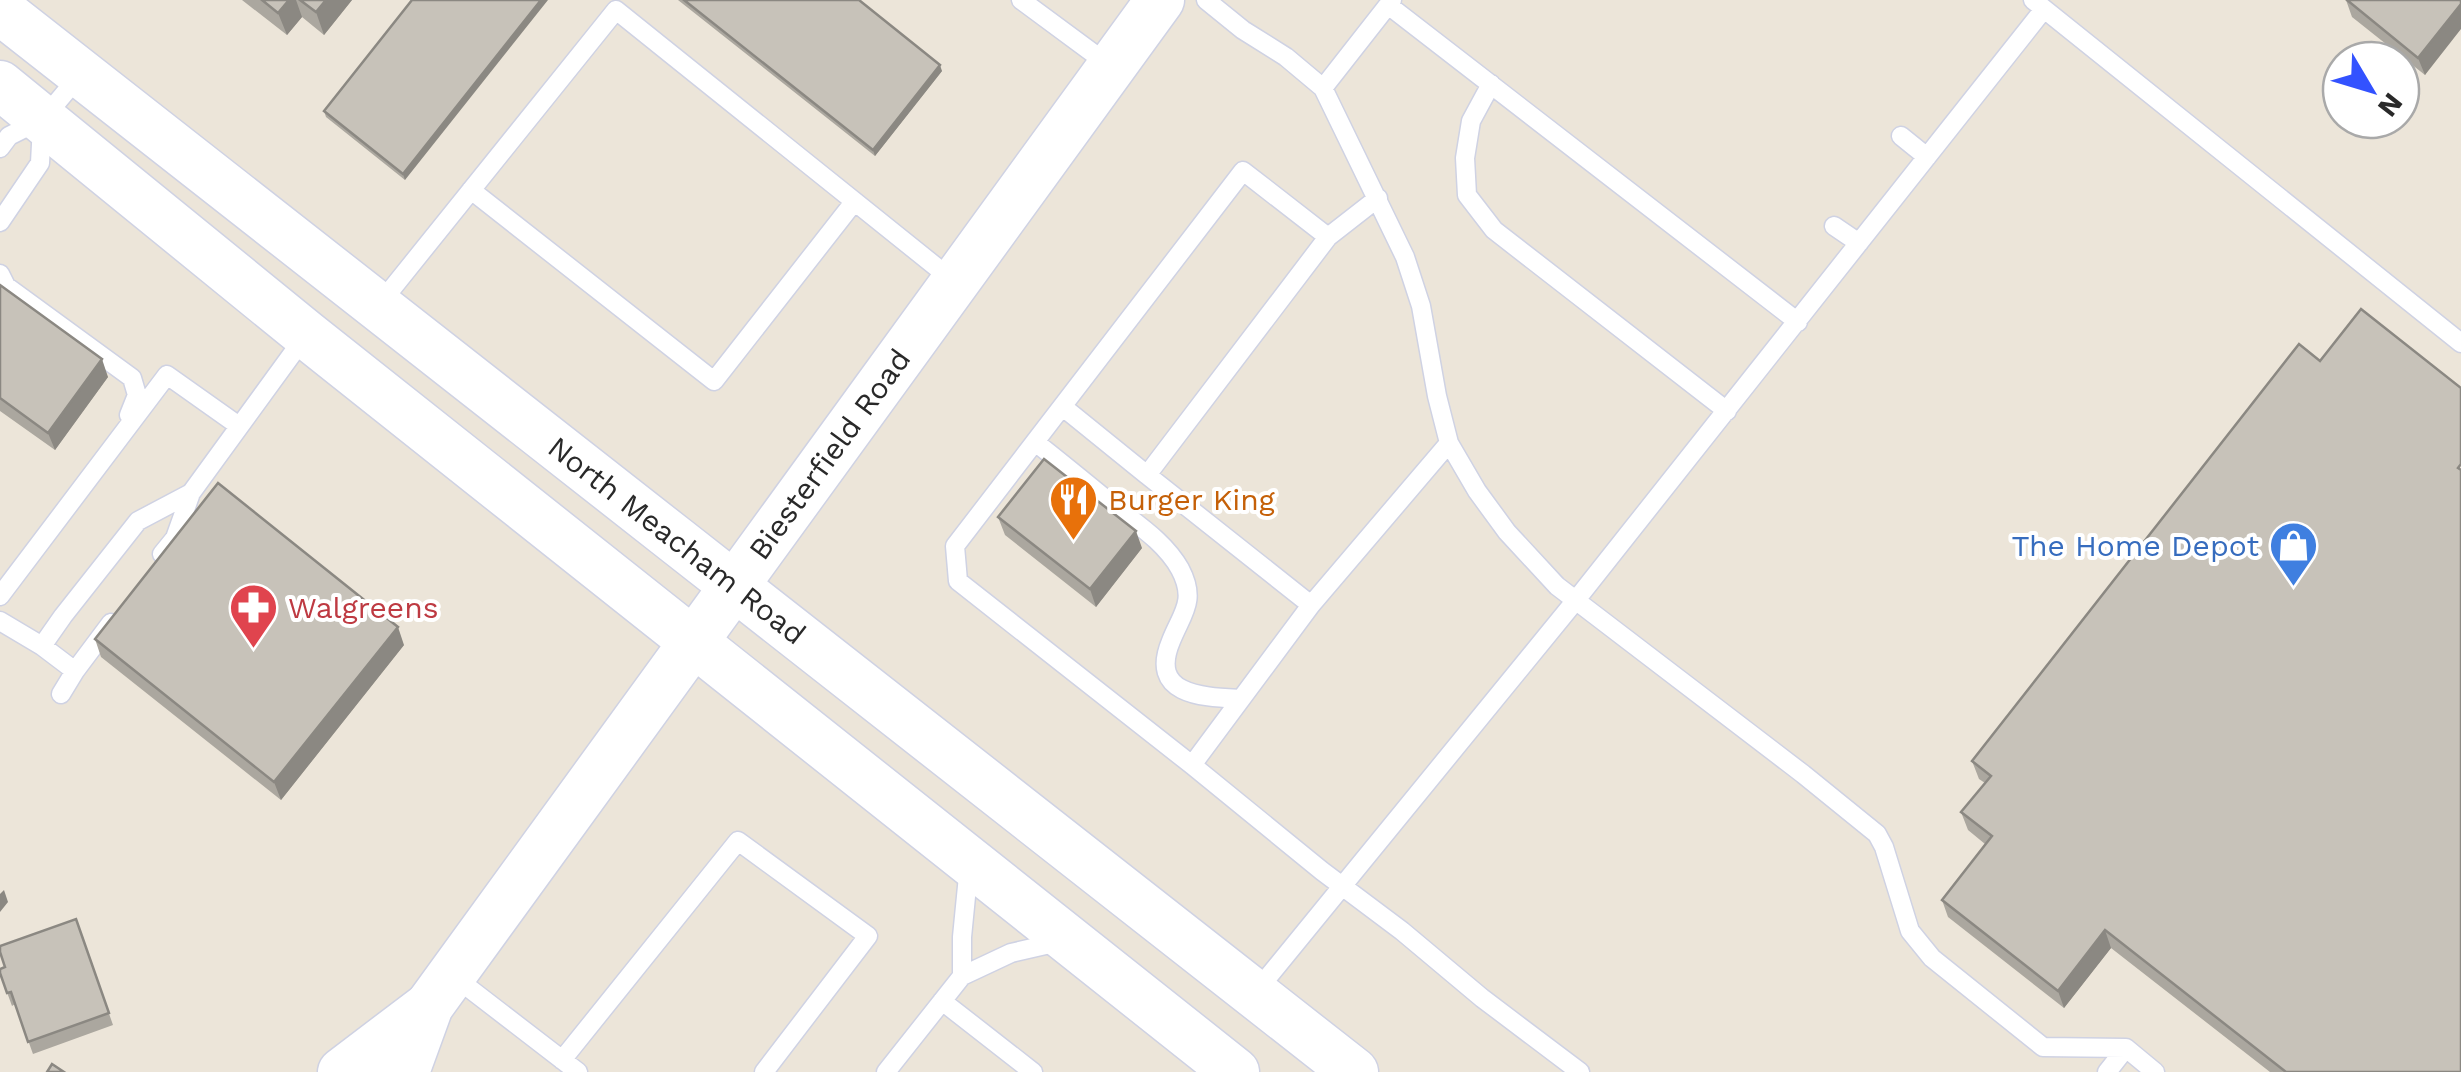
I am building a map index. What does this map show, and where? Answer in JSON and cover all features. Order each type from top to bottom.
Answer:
[{"type":"main road","name":"Biesterfield Road","points":[[405,1072],[440,990],[1160,0]]},
{"type":"main road","name":"North Meacham Road","points":[[0,10],[1354,1072]]},
{"type":"main road","points":[[0,85],[306,334],[1234,1072]]},
{"type":"main road","name":"Biesterfield Road","points":[[342,1072],[440,990]]},
{"type":"lane","points":[[1021,0],[1111,66]]},
{"type":"lane","points":[[1206,0],[1322,88],[1405,257],[1421,306],[1450,444],[1507,532],[1557,586],[1877,834],[1910,931],[1932,958],[2044,1047],[2126,1048],[2155,1072]]},
{"type":"lane","points":[[1322,88],[1390,2],[1798,322]]},
{"type":"lane","points":[[1255,993],[1727,412],[1927,157],[1984,69],[2038,4],[2461,344]]},
{"type":"lane","points":[[377,308],[616,10],[955,283]]},
{"type":"lane","points":[[0,148],[8,136],[43,119],[80,74]]},
{"type":"lane","points":[[1491,84],[1470,121],[1465,158],[1468,195],[1494,230],[1727,412]]},
{"type":"lane","points":[[0,222],[40,163],[43,119]]},
{"type":"lane","points":[[1901,136],[1927,157]]},
{"type":"lane","points":[[1328,237],[1242,172],[955,546],[958,581],[1580,1072]]},
{"type":"lane","points":[[472,190],[714,381],[854,202]]},
{"type":"lane","points":[[1147,475],[1328,237],[1378,198]]},
{"type":"lane","points":[[1834,226],[1860,243]]},
{"type":"lane","points":[[0,274],[6,286],[132,378],[137,395],[122,434]]},
{"type":"lane","points":[[152,568],[174,538],[191,492],[306,334]]},
{"type":"lane","points":[[0,596],[167,375],[239,426]]},
{"type":"lane","points":[[1063,407],[1311,605]]},
{"type":"lane","points":[[1035,442],[1166,549],[1180,568],[1188,604],[1171,641],[1167,675],[1190,694],[1241,699]]},
{"type":"lane","points":[[1192,765],[1311,605],[1450,444]]},
{"type":"lane","points":[[42,646],[138,521],[191,492]]},
{"type":"lane","points":[[61,694],[119,612]]},
{"type":"lane","points":[[0,621],[75,671]]},
{"type":"lane","points":[[562,1060],[738,841],[868,936],[764,1072]]},
{"type":"lane","points":[[962,976],[970,861]]},
{"type":"lane","points":[[886,1072],[962,976],[1011,954],[1068,940]]},
{"type":"lane","points":[[440,990],[578,1072]]},
{"type":"lane","points":[[942,1001],[1033,1072]]},
{"type":"lane","points":[[2107,1072],[2126,1048]]},
{"type":"lane","points":[[1001,1072],[1014,1056]]},
{"type":"building","points":[[262,0],[289,0],[278,13]]},
{"type":"building","points":[[300,0],[326,0],[316,12]]},
{"type":"building","points":[[412,0],[541,0],[403,174],[324,111]]},
{"type":"building","points":[[684,0],[859,0],[940,65],[873,150]]},
{"type":"building","points":[[2347,0],[2461,0],[2421,54],[2421,40],[2396,40]]},
{"type":"building","points":[[0,285],[102,359],[48,433],[0,398]]},
{"type":"building","name":"The Home Depot","points":[[2361,309],[2461,388],[2461,1072],[2286,1072],[2105,930],[2058,991],[1942,900],[1992,836],[1961,812],[1991,776],[1972,761],[2299,344],[2320,361]]},
{"type":"building","name":"Burger King","points":[[1044,459],[1136,531],[1090,589],[998,517]]},
{"type":"building","name":"Walgreens","points":[[218,483],[398,627],[274,782],[95,639]]},
{"type":"building","points":[[76,919],[109,1013],[28,1042],[11,992],[7,993],[0,973],[5,967],[0,946]]},
{"type":"building","points":[[52,1064],[64,1072],[47,1072]]},
{"type":"place","name":"Burger King","points":[[1073,542]]},
{"type":"place","name":"The Home Depot","points":[[2294,588]]},
{"type":"place","name":"Walgreens","points":[[253,650]]}]
